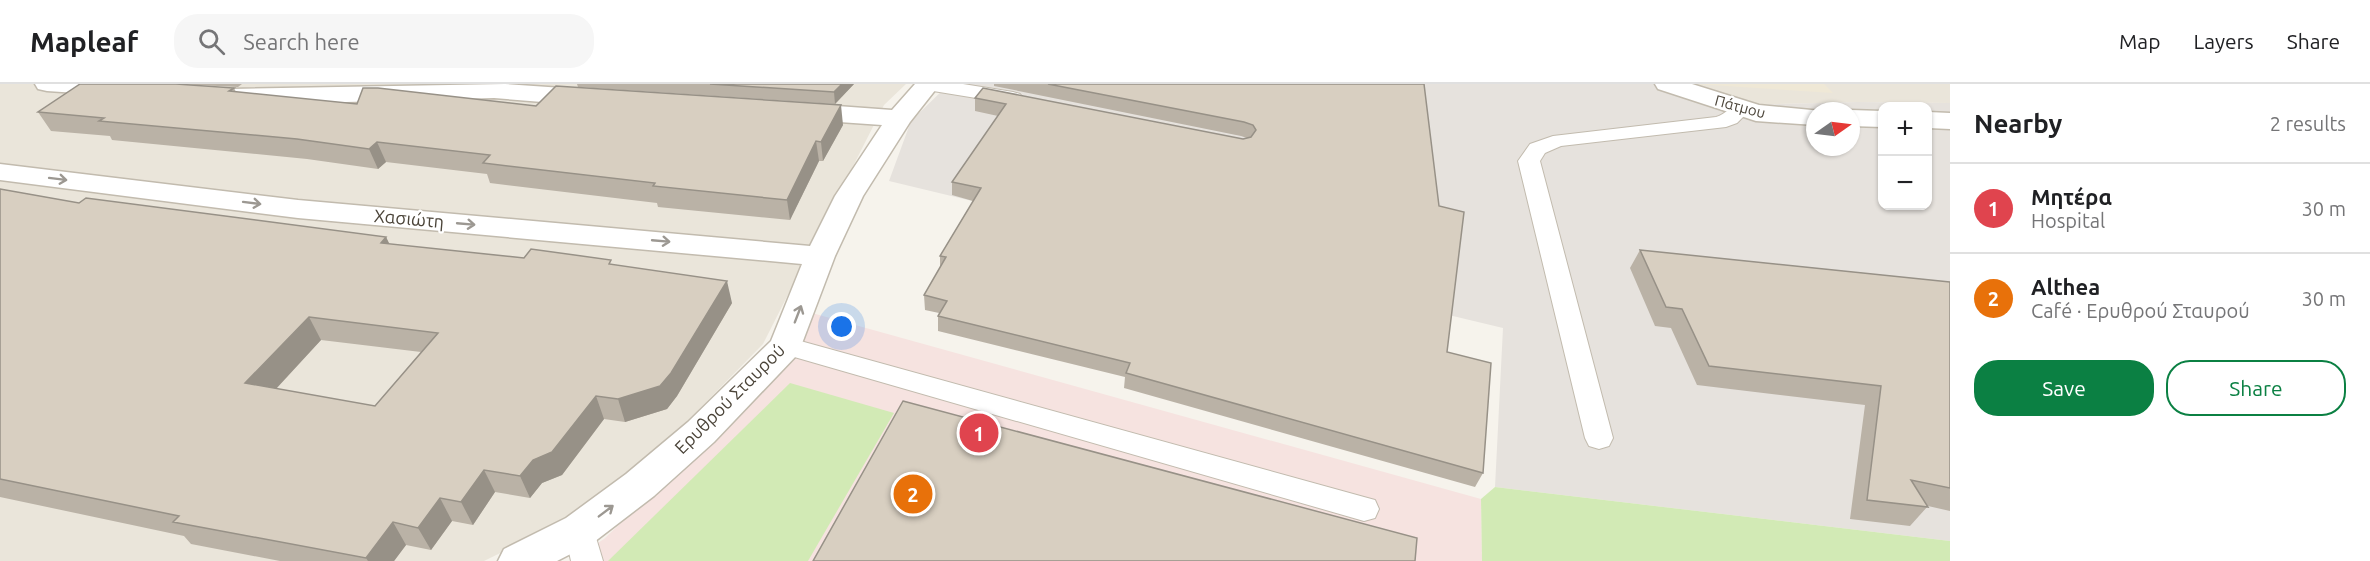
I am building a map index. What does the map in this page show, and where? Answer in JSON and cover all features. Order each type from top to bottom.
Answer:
[{"type":"street","points":[[47,84],[142,91]]},
{"type":"street","name":"Ερυθρού Σταυρού","points":[[519,561],[583,546],[640,485],[701,432],[786,346],[820,255],[849,196],[899,117],[927,84]]},
{"type":"street","name":"Πάτμου","points":[[1667,84],[1741,109],[1771,115],[1806,117]]},
{"type":"street","points":[[214,96],[494,88],[613,99]]},
{"type":"street","points":[[768,109],[899,117]]},
{"type":"street","points":[[1860,118],[1878,119]]},
{"type":"street","points":[[1932,120],[1950,121]]},
{"type":"street","name":"Χασιώτη","points":[[0,172],[298,209],[820,255]]},
{"type":"lane","points":[[927,84],[1036,103]]},
{"type":"lane","points":[[1599,438],[1529,160],[1533,152],[1542,144],[1560,140],[1719,123],[1730,119],[1741,109]]},
{"type":"lane","points":[[786,346],[1364,509]]},
{"type":"shaded area","points":[[0,84],[906,84],[884,105],[763,344],[673,436],[575,516],[484,561],[0,561]]},
{"type":"shaded area","points":[[949,84],[1676,84],[1736,105],[1806,103],[1806,156],[1860,156],[1860,102],[1878,102],[1878,210],[1932,210],[1932,103],[1950,103],[1950,541],[1495,487],[1503,328],[889,181],[911,121]]},
{"type":"shaded area","points":[[1676,84],[1950,84],[1950,103],[1806,102],[1736,105]]},
{"type":"shaded area","points":[[1695,84],[1824,84],[1833,93]]},
{"type":"shaded area","points":[[812,313],[1481,499],[1482,561],[570,561],[604,539],[685,462]]},
{"type":"green space","points":[[790,383],[894,413],[808,561],[608,561]]},
{"type":"green space","points":[[1495,487],[1950,541],[1950,561],[1482,561],[1481,499]]},
{"type":"building","points":[[80,84],[176,84],[234,88],[229,91],[357,104],[363,88],[378,88],[536,106],[556,86],[841,105],[821,142],[816,141],[787,200],[653,186],[655,183],[483,163],[490,155],[377,142],[369,149],[297,139],[99,121],[104,118],[38,112]]},
{"type":"building","points":[[710,84],[842,84],[834,92]]},
{"type":"building","points":[[1048,84],[1424,84],[1439,206],[1464,212],[1447,352],[1491,363],[1483,473],[1126,373],[1130,363],[938,316],[947,301],[924,295],[946,257],[940,256],[981,188],[952,182],[1006,104],[975,98],[983,88],[1243,139],[1251,137],[1256,130],[1253,125],[1244,122]]},
{"type":"building","points":[[0,189],[79,203],[86,198],[386,237],[381,243],[524,258],[531,249],[611,260],[609,264],[727,281],[671,373],[660,386],[618,399],[596,396],[552,452],[533,460],[520,476],[484,470],[461,502],[440,498],[418,528],[393,522],[366,558],[173,522],[179,516],[0,479]],"holes":[[[309,317],[438,333],[375,406],[245,383]]]},
{"type":"building","points":[[1640,250],[1950,282],[1950,488],[1911,480],[1928,507],[1867,500],[1881,386],[1709,366],[1682,309],[1666,307]]},
{"type":"building","points":[[903,401],[1417,538],[1415,561],[813,561]]},
{"type":"place","name":"Μητέρα","points":[[979,433]]},
{"type":"place","name":"Althea","points":[[913,494]]}]
